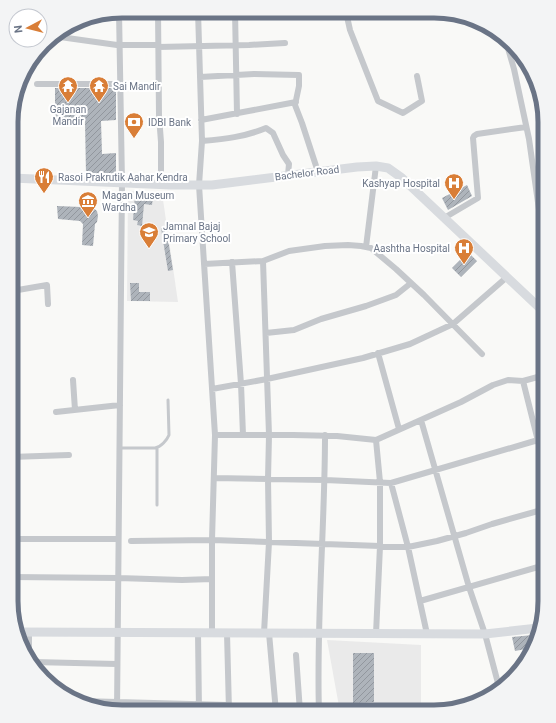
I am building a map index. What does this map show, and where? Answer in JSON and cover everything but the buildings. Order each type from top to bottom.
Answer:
[{"type":"main road","name":"Bachelor Road","points":[[18,178],[161,185],[212,185],[357,167],[376,166],[388,168],[402,178],[538,306]]},
{"type":"main road","points":[[23,632],[484,634],[534,629]]},
{"type":"street","points":[[117,702],[122,183],[119,18]]},
{"type":"street","points":[[158,18],[161,185]]},
{"type":"street","points":[[198,18],[202,141],[199,185],[215,436],[212,540],[212,633]]},
{"type":"street","points":[[235,18],[237,114]]},
{"type":"street","points":[[347,18],[350,30],[378,101],[403,113],[422,101],[417,76]]},
{"type":"street","points":[[62,37],[120,45],[158,46],[285,43]]},
{"type":"street","points":[[510,50],[529,139],[538,203]]},
{"type":"street","points":[[200,77],[254,74],[299,75],[299,86],[295,105],[318,172]]},
{"type":"street","points":[[36,84],[120,84]]},
{"type":"street","points":[[201,120],[296,102]]},
{"type":"street","points":[[444,218],[478,198],[474,136],[477,134],[526,127]]},
{"type":"street","points":[[202,141],[239,137],[253,134],[266,128],[273,133],[283,155],[289,164],[288,175]]},
{"type":"street","points":[[366,247],[376,166]]},
{"type":"street","points":[[204,264],[263,261],[289,251],[325,246],[348,245],[371,248],[411,283],[482,354]]},
{"type":"street","points":[[263,261],[269,435],[269,542],[266,633],[275,705]]},
{"type":"street","points":[[232,262],[241,384],[243,435]]},
{"type":"street","points":[[212,389],[267,379],[363,358],[410,344],[453,324],[507,277]]},
{"type":"street","points":[[266,333],[294,330],[321,319],[396,295],[411,283]]},
{"type":"street","points":[[18,290],[47,285],[48,304]]},
{"type":"street","points":[[378,353],[399,429]]},
{"type":"street","points":[[215,436],[337,436],[376,440],[461,402],[493,385],[508,380],[523,381],[538,378]]},
{"type":"street","points":[[73,380],[75,410]]},
{"type":"street","points":[[214,478],[391,483],[538,440],[523,381]]},
{"type":"street","points":[[56,412],[120,406]]},
{"type":"street","points":[[421,420],[498,683]]},
{"type":"street","points":[[319,705],[319,634],[325,480],[325,436]]},
{"type":"street","points":[[376,440],[380,482],[380,546],[376,634]]},
{"type":"street","points":[[18,457],[69,455]]},
{"type":"street","points":[[391,483],[408,547],[427,634]]},
{"type":"street","points":[[131,541],[212,540],[408,547],[454,537],[538,511]]},
{"type":"street","points":[[18,539],[118,539]]},
{"type":"street","points":[[420,601],[538,567]]},
{"type":"street","points":[[18,577],[182,580],[212,579]]},
{"type":"street","points":[[29,632],[29,647]]},
{"type":"street","points":[[198,633],[199,704]]},
{"type":"street","points":[[227,633],[228,705]]},
{"type":"street","points":[[296,655],[300,705]]},
{"type":"street","points":[[38,662],[117,664]]},
{"type":"street","points":[[97,701],[206,705]]},
{"type":"lane","points":[[119,448],[159,447],[168,436],[168,400]]},
{"type":"lane","points":[[157,448],[157,505]]},
{"type":"shaded area","name":"Jamnal Bajaj Primary School","points":[[128,191],[162,193],[178,302],[127,301]]},
{"type":"shaded area","points":[[327,640],[421,645],[421,705],[339,705]]},
{"type":"place","name":"Gajanan Mandir","points":[[68,103]]},
{"type":"place","name":"Sai Mandir","points":[[99,103]]},
{"type":"place","name":"IDBI Bank","points":[[134,139]]},
{"type":"place","name":"Rasoi Prakrutik Aahar Kendra","points":[[44,194]]},
{"type":"place","name":"Kashyap Hospital","points":[[454,200]]},
{"type":"place","name":"Magan Museum Wardha","points":[[88,218]]},
{"type":"place","name":"Jamnal Bajaj Primary School","points":[[149,249]]},
{"type":"place","name":"Aashtha Hospital","points":[[464,265]]}]
